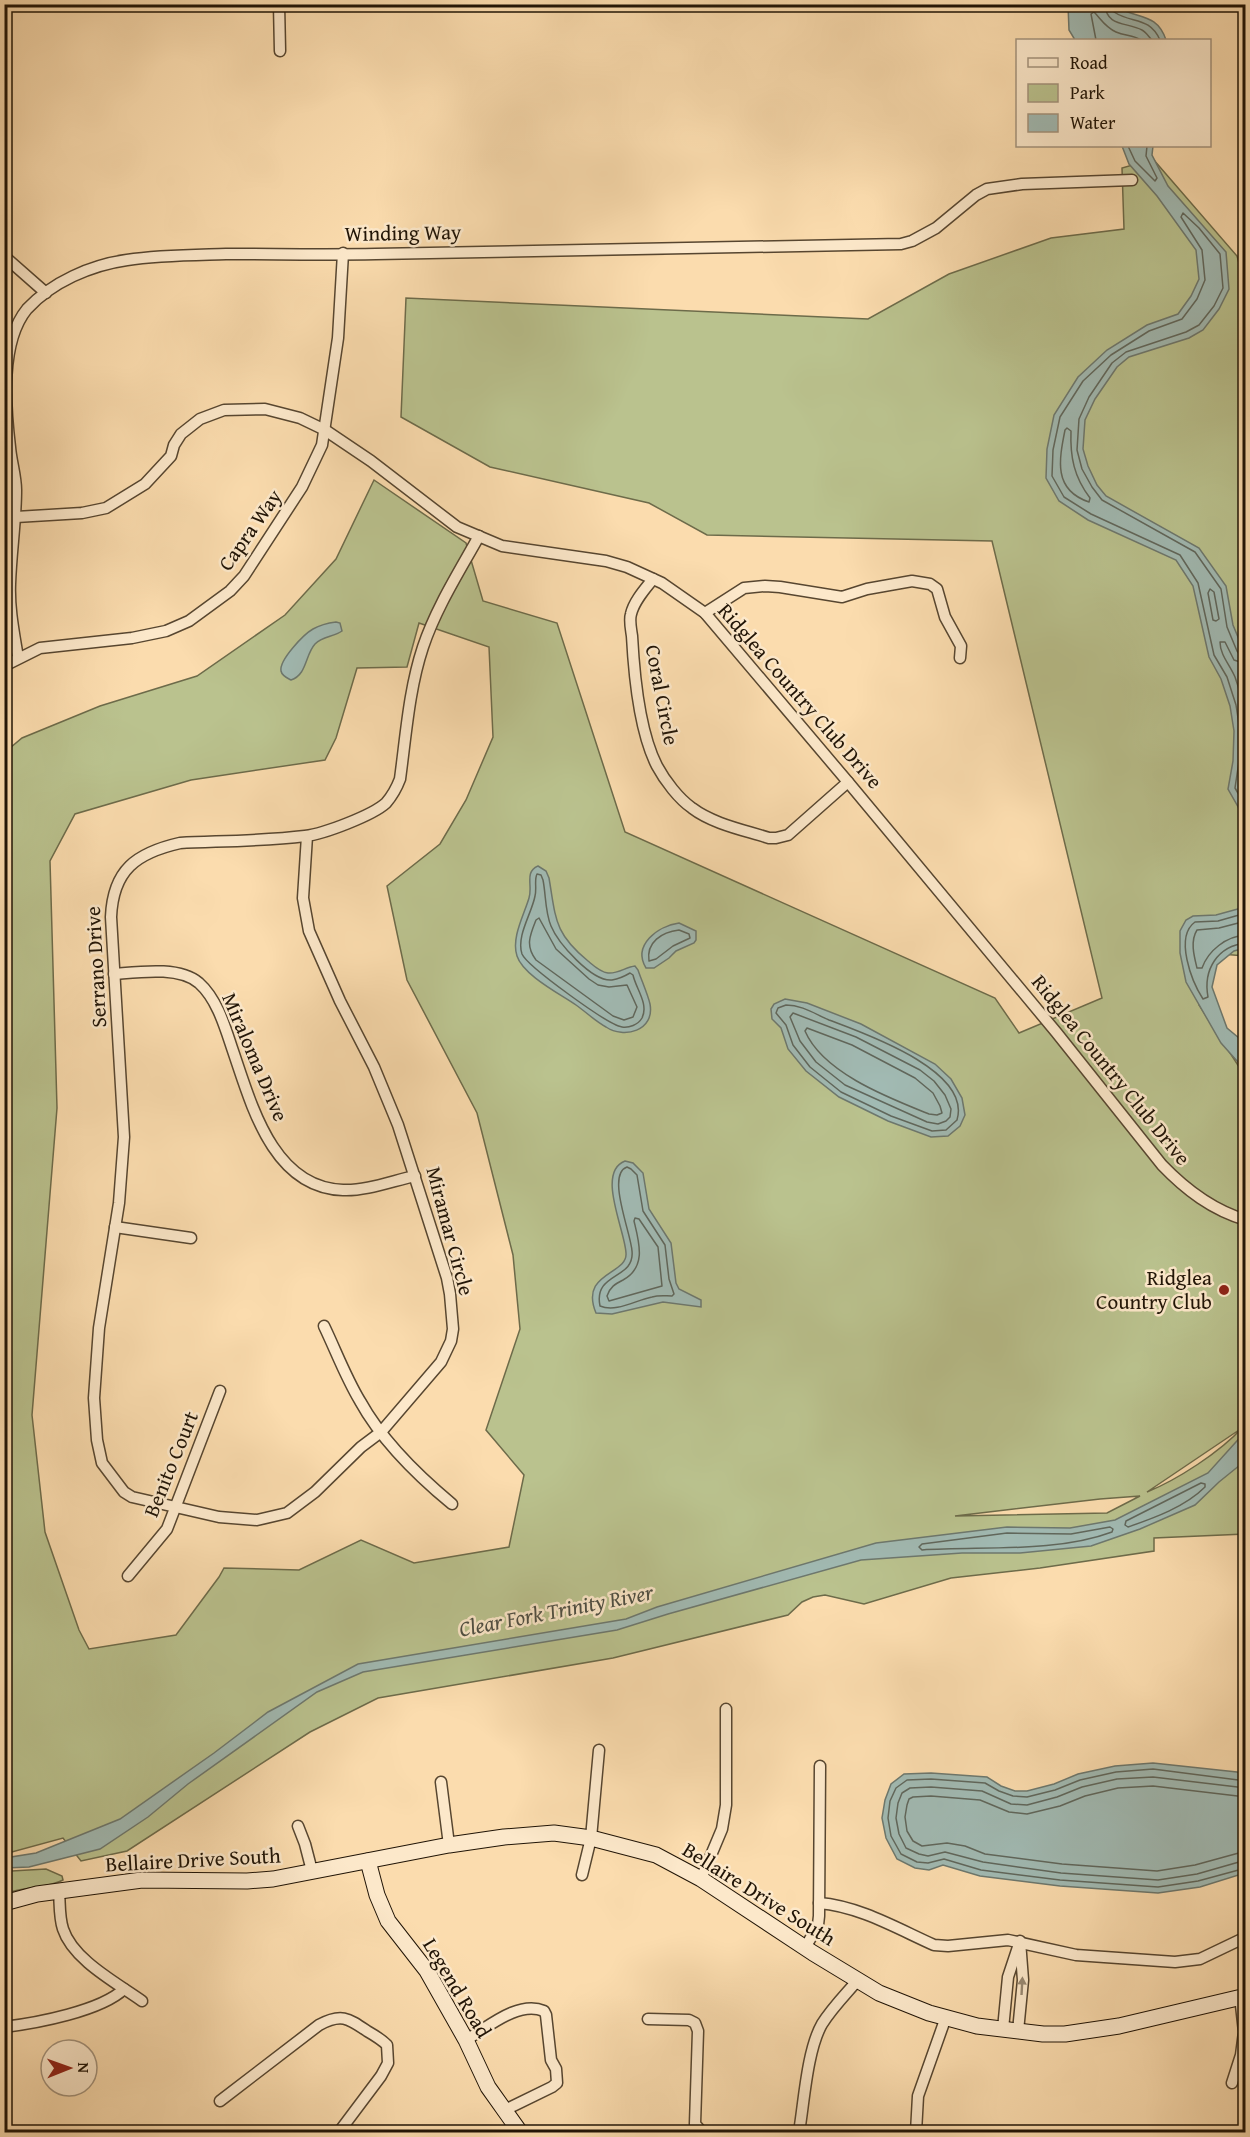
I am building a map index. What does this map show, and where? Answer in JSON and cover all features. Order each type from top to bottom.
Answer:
[{"type":"street","points":[[279,4],[280,51]]},
{"type":"street","name":"Winding Way","points":[[18,658],[10,607],[16,485],[10,448],[5,385],[7,354],[12,335],[27,308],[46,293],[94,267],[125,260],[205,254],[901,244],[912,241],[936,228],[976,195],[987,189],[1022,184],[1132,180]]},
{"type":"street","name":"Capra Way","points":[[4,666],[40,648],[132,638],[166,631],[189,621],[230,591],[244,576],[302,487],[322,445],[338,338],[343,253]]},
{"type":"street","points":[[4,256],[46,293]]},
{"type":"street","name":"Ridglea Country Club Drive","points":[[16,517],[82,513],[106,508],[145,484],[171,456],[174,445],[181,434],[200,419],[213,413],[236,409],[265,409],[300,418],[325,430],[371,461],[457,527],[502,546],[606,561],[627,567],[652,579],[705,613],[1056,1032],[1180,1185],[1209,1204],[1245,1220]]},
{"type":"street","name":"Serrano Drive","points":[[176,1507],[132,1497],[124,1492],[102,1463],[97,1440],[95,1372],[99,1328],[115,1227],[124,1137],[111,917],[112,896],[116,884],[136,860],[149,852],[180,843],[307,836],[340,826],[387,802],[400,779],[416,672],[423,647],[435,615],[479,536]]},
{"type":"street","name":"Coral Circle","points":[[652,579],[630,615],[633,656],[642,719],[648,742],[657,767],[677,795],[707,817],[769,838],[776,838],[788,835],[848,782]]},
{"type":"street","points":[[705,613],[744,588],[780,587],[842,597],[867,589],[912,581],[930,584],[937,589],[945,617],[961,646],[960,658]]},
{"type":"street","name":"Miramar Circle","points":[[176,1507],[219,1517],[257,1520],[287,1513],[315,1492],[381,1432],[441,1362],[451,1341],[453,1329],[447,1278],[398,1125],[374,1067],[340,1001],[309,931],[303,898],[307,836]]},
{"type":"street","name":"Miraloma Drive","points":[[114,974],[170,972],[198,982],[209,994],[225,1026],[248,1095],[263,1129],[284,1163],[299,1176],[314,1185],[345,1190],[415,1176]]},
{"type":"street","points":[[115,1227],[191,1238]]},
{"type":"street","points":[[324,1326],[360,1402],[381,1432],[420,1478],[452,1504]]},
{"type":"street","name":"Benito Court","points":[[128,1576],[167,1529],[220,1391]]},
{"type":"street","points":[[701,1879],[722,1829],[726,1805],[726,1709]]},
{"type":"street","points":[[582,1875],[591,1838],[599,1750]]},
{"type":"street","points":[[805,1948],[818,1925],[820,1766]]},
{"type":"street","points":[[441,1782],[449,1845]]},
{"type":"street","points":[[298,1826],[312,1871]]},
{"type":"street","name":"Bellaire Drive South","points":[[4,1903],[59,1891],[142,1880],[261,1880],[449,1845],[554,1833],[591,1838],[656,1855],[701,1879],[805,1948],[879,1993],[977,2026],[1042,2034],[1065,2034],[1119,2026],[1243,1996]]},
{"type":"street","name":"Legend Road","points":[[368,1861],[387,1921],[427,1971],[466,2040],[488,2087],[520,2133]]},
{"type":"street","points":[[59,1891],[63,1928],[78,1954],[142,2001]]},
{"type":"street","points":[[819,1903],[834,1904],[854,1910],[934,1945],[948,1946],[1008,1940],[1076,1955],[1175,1962],[1200,1959],[1245,1937]]},
{"type":"street","points":[[1010,2030],[1023,1980],[1020,1941]]},
{"type":"street","points":[[1010,2030],[1008,1977],[1020,1941]]},
{"type":"street","points":[[799,2133],[814,2044],[821,2026],[857,1981]]},
{"type":"street","points":[[4,2027],[33,2023],[103,2003],[124,1989]]},
{"type":"street","points":[[1232,2083],[1241,2055],[1244,2032],[1243,1996]]},
{"type":"street","points":[[466,2040],[511,2013],[527,2008],[544,2011],[551,2060],[556,2069],[557,2083],[503,2111]]},
{"type":"street","points":[[916,2133],[918,2096],[923,2076],[946,2017]]},
{"type":"street","points":[[220,2101],[319,2025],[337,2018],[349,2019],[387,2045],[388,2063],[339,2133]]},
{"type":"street","points":[[648,2019],[690,2020],[695,2023],[698,2031],[695,2124],[702,2133]]},
{"type":"green space","points":[[1153,159],[1237,256],[1245,284],[1245,956],[1221,954],[1199,1005],[1245,1076],[1245,1534],[1154,1538],[1154,1551],[1040,1568],[951,1578],[864,1604],[825,1595],[813,1597],[802,1602],[788,1615],[613,1658],[378,1698],[310,1732],[127,1851],[81,1861],[63,1838],[8,1853],[12,1871],[46,1869],[62,1876],[63,1880],[50,1885],[5,1894],[4,753],[22,738],[100,706],[197,676],[285,615],[336,559],[374,480],[466,543],[483,601],[557,623],[625,832],[995,998],[1019,1033],[1102,998],[992,541],[707,535],[649,503],[490,467],[401,417],[406,298],[868,319],[949,274],[1051,238],[1124,229],[1122,168]],"holes":[[[419,623],[489,647],[493,737],[466,800],[440,844],[387,886],[407,980],[477,1113],[513,1255],[520,1329],[486,1430],[524,1475],[509,1547],[414,1563],[361,1540],[299,1570],[224,1568],[176,1635],[89,1649],[79,1630],[45,1532],[32,1415],[57,1108],[50,861],[75,814],[191,780],[325,760],[336,738],[357,668],[407,667]],[[1242,1428],[1198,1464],[1147,1492]],[[1140,1496],[1107,1513],[955,1516]]]},
{"type":"water","points":[[1068,5],[1118,5],[1119,8],[1158,25],[1166,39],[1074,39],[1069,30]]},
{"type":"water","points":[[1122,147],[1153,147],[1152,155],[1168,186],[1226,252],[1229,289],[1219,309],[1203,330],[1189,338],[1129,357],[1117,367],[1095,399],[1085,420],[1083,449],[1097,485],[1106,496],[1199,548],[1226,586],[1233,625],[1245,654],[1245,819],[1228,789],[1233,761],[1234,731],[1230,706],[1221,679],[1209,657],[1193,586],[1176,560],[1088,520],[1059,501],[1046,478],[1047,449],[1054,415],[1078,377],[1107,350],[1147,325],[1178,314],[1191,296],[1199,279],[1196,250],[1157,196],[1129,164]]},
{"type":"water","points":[[340,623],[342,631],[321,639],[315,644],[300,674],[291,680],[284,676],[281,666],[298,642],[316,628]]},
{"type":"water","points":[[538,866],[546,871],[549,878],[558,924],[577,951],[595,967],[605,972],[612,973],[635,966],[638,970],[650,1004],[650,1013],[648,1021],[637,1030],[621,1032],[606,1027],[543,984],[521,963],[516,949],[517,934],[529,898],[531,872]]},
{"type":"water","points":[[1245,907],[1245,948],[1234,951],[1217,965],[1212,987],[1227,1028],[1245,1043],[1245,1070],[1221,1043],[1186,982],[1180,953],[1180,931],[1186,920],[1193,916],[1216,915]]},
{"type":"water","points":[[679,923],[696,931],[694,943],[676,951],[654,968],[646,968],[642,952],[649,938],[663,928]]},
{"type":"water","points":[[785,999],[807,1003],[861,1024],[935,1064],[951,1079],[962,1098],[965,1115],[960,1126],[948,1136],[931,1137],[888,1121],[839,1097],[806,1071],[788,1049],[781,1028],[772,1019],[771,1009],[774,1004]]},
{"type":"water","points":[[625,1161],[633,1163],[643,1173],[649,1209],[671,1243],[676,1283],[679,1289],[701,1300],[701,1307],[663,1302],[612,1314],[596,1313],[592,1300],[594,1289],[605,1276],[625,1260],[626,1253],[612,1189],[617,1167]]},
{"type":"water","points":[[1245,1432],[1245,1461],[1195,1505],[1140,1529],[1091,1546],[1020,1553],[962,1553],[861,1560],[617,1630],[363,1672],[317,1692],[188,1784],[148,1817],[100,1849],[29,1867],[5,1868],[5,1858],[36,1853],[120,1819],[268,1712],[358,1664],[626,1619],[657,1607],[876,1543],[1007,1527],[1070,1528],[1115,1520],[1208,1473]]},
{"type":"water","points":[[1153,1763],[1237,1772],[1245,1775],[1245,1873],[1200,1887],[1158,1893],[1060,1886],[980,1876],[943,1865],[929,1870],[915,1868],[897,1859],[886,1838],[882,1818],[885,1800],[891,1784],[904,1774],[931,1773],[987,1777],[1015,1791],[1027,1791],[1054,1784],[1078,1774],[1115,1766]]},
{"type":"place","name":"Ridglea Country Club","points":[[1224,1290]]},
{"type":"water label","name":"Clear Fork Trinity River","points":[[556,1610]]}]
